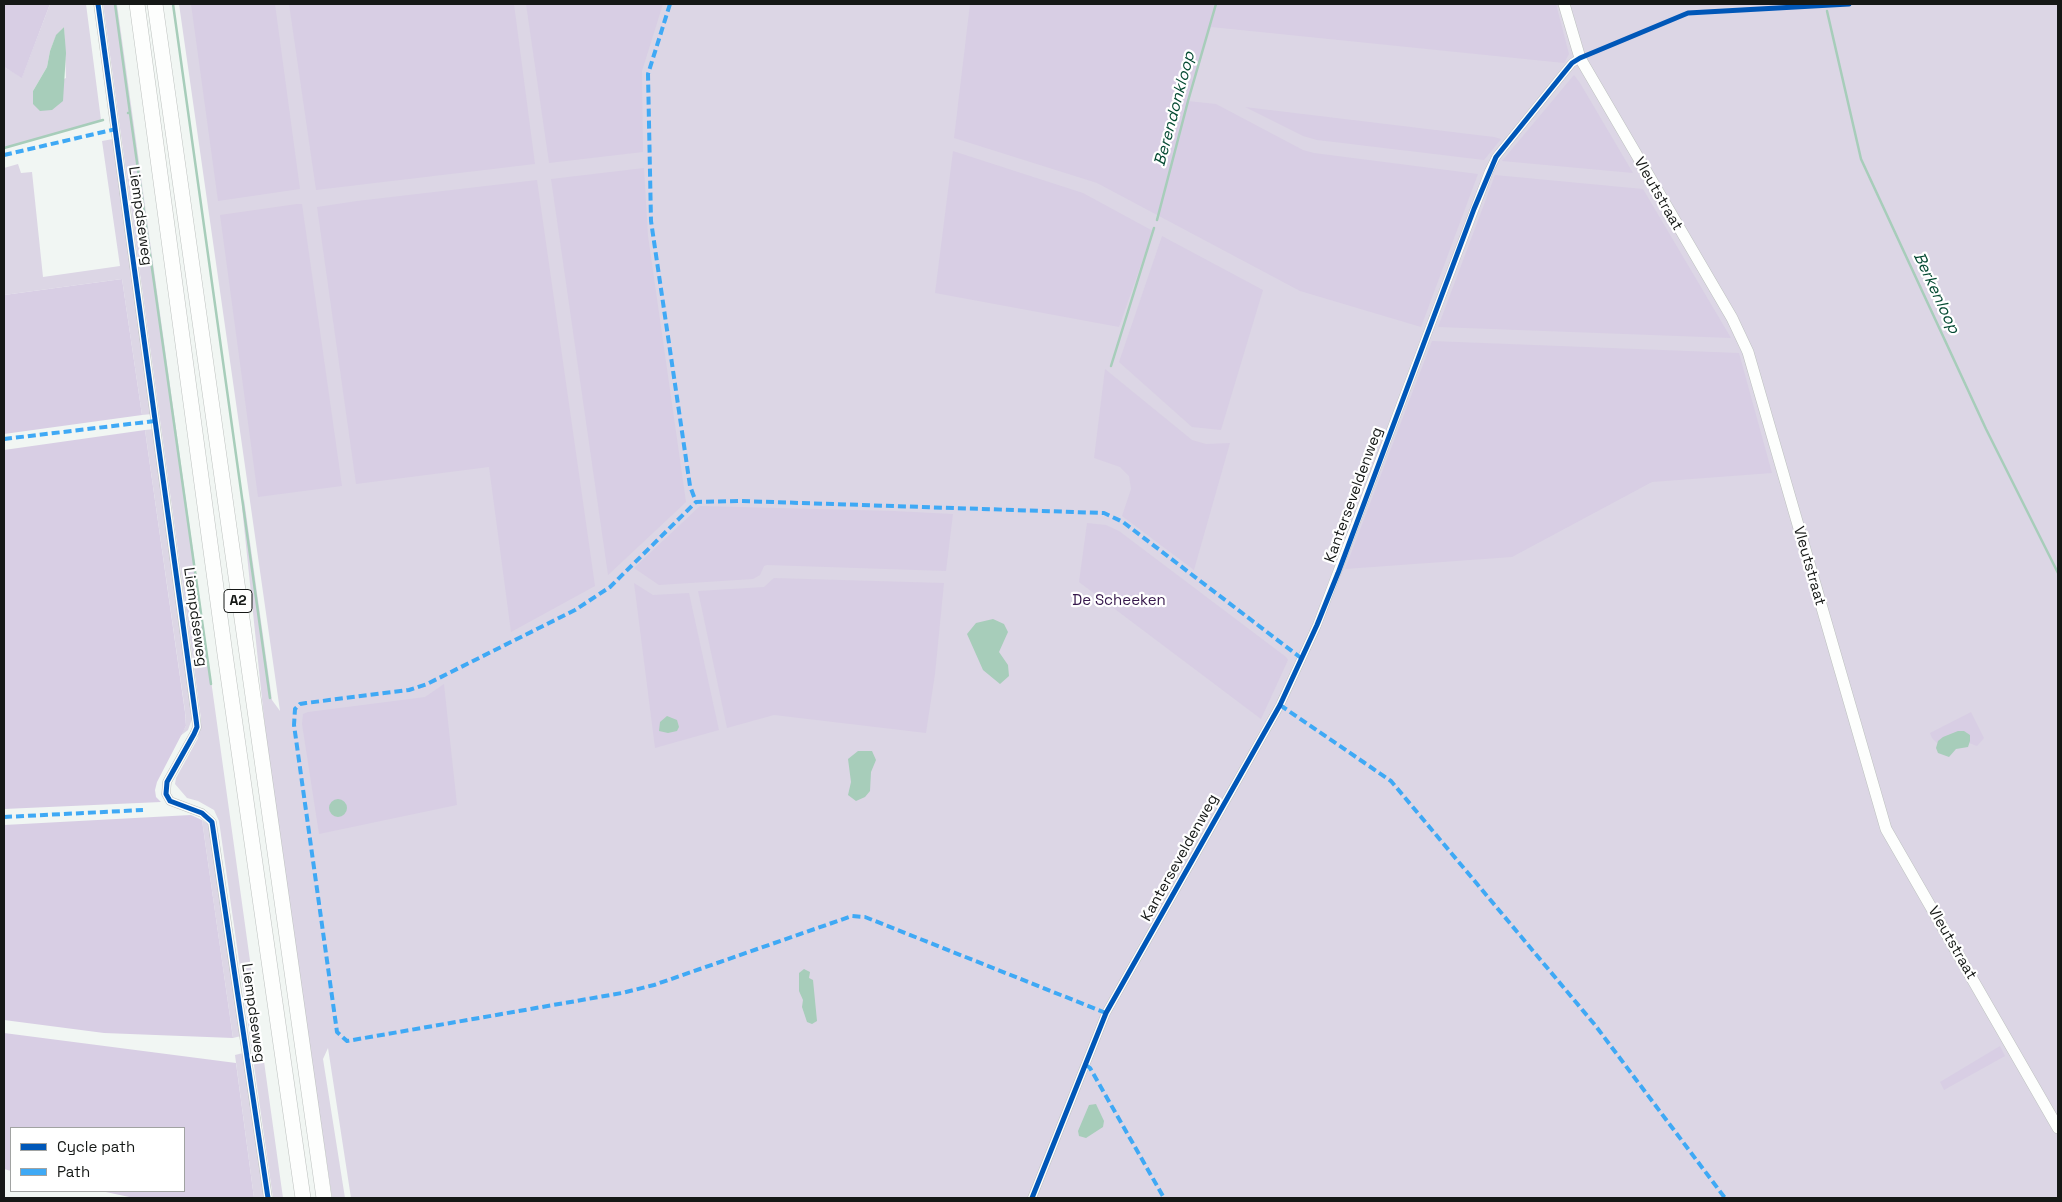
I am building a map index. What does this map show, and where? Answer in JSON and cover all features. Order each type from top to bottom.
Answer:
[{"type":"highway","name":"A2","points":[[136,4],[222,634],[303,1198]]},
{"type":"highway","name":"A2","points":[[155,4],[324,1198]]},
{"type":"street","name":"Liempdseweg","points":[[98,4],[197,727],[167,782],[166,794],[170,802],[202,813],[212,822],[268,1198]]},
{"type":"street","name":"Vleutstraat","points":[[1564,4],[1580,58],[1732,318],[1748,352],[1886,829],[2058,1128]]},
{"type":"street","name":"Kanterseveldenweg","points":[[1032,1198],[1106,1013],[1280,705],[1317,625],[1489,171],[1496,157],[1562,74],[1572,63],[1580,58]]},
{"type":"green space","points":[[4,4],[50,4],[22,78],[4,67]]},
{"type":"green space","points":[[50,4],[86,4],[101,120],[4,148],[4,67],[22,77]],"holes":[[[64,27],[66,78],[33,91],[47,67],[50,51],[56,36]]]},
{"type":"green space","points":[[103,4],[117,4],[283,1198],[273,1198],[219,821],[214,810],[198,801],[187,798],[175,784],[176,778],[198,738],[201,719]]},
{"type":"green space","name":"De Scheeken","points":[[179,4],[2058,4],[2058,1198],[351,1198],[328,1048],[323,1059],[345,1198],[332,1198],[270,776],[242,507],[244,499],[272,700],[280,711]]},
{"type":"green space","points":[[191,4],[275,4],[300,189],[218,201]]},
{"type":"green space","points":[[289,4],[514,4],[535,164],[316,190]]},
{"type":"green space","points":[[526,4],[663,4],[642,71],[643,152],[549,163]]},
{"type":"green space","points":[[970,4],[1556,4],[1569,54],[1564,63],[1211,27],[1188,101],[1216,104],[1303,150],[1314,153],[1478,174],[1421,327],[1300,291],[1097,183],[954,138]]},
{"type":"green space","points":[[1574,75],[1580,83],[1633,173],[1502,161]]},
{"type":"green space","points":[[1245,107],[1501,139],[1484,160],[1317,140],[1303,136]]},
{"type":"green space","points":[[113,139],[152,414],[142,415],[122,279],[4,295],[4,168],[18,164],[21,173],[32,172],[43,277],[120,266],[102,141]]},
{"type":"green space","points":[[953,151],[1083,193],[1153,231],[1119,327],[935,293]]},
{"type":"green space","points":[[644,168],[648,236],[686,502],[608,575],[551,179]]},
{"type":"green space","points":[[1495,175],[1643,189],[1731,338],[1438,327]]},
{"type":"green space","points":[[537,180],[595,586],[511,632],[489,467],[356,484],[317,207]]},
{"type":"green space","points":[[302,204],[342,486],[258,497],[220,215]]},
{"type":"green space","points":[[1162,236],[1263,290],[1221,430],[1192,427],[1119,362]]},
{"type":"green space","points":[[122,279],[142,415],[4,434],[4,295]]},
{"type":"green space","points":[[1432,341],[1739,353],[1772,473],[1652,482],[1512,557],[1345,569]]},
{"type":"green space","points":[[1105,369],[1192,440],[1206,444],[1230,443],[1194,570],[1122,516],[1131,489],[1129,476],[1120,467],[1094,458]]},
{"type":"green space","points":[[154,429],[193,716],[188,730],[180,736],[186,726],[185,711],[145,430]]},
{"type":"green space","points":[[145,430],[186,726],[157,782],[156,797],[161,802],[4,809],[4,450]]},
{"type":"green space","points":[[700,506],[953,514],[946,571],[767,565],[764,566],[760,575],[753,579],[659,585],[634,568]]},
{"type":"green space","points":[[1087,523],[1106,525],[1119,531],[1286,657],[1288,660],[1261,719],[1079,582]]},
{"type":"green space","points":[[774,578],[944,583],[935,674],[926,733],[774,715],[727,728],[698,591],[764,587]]},
{"type":"green space","points":[[634,583],[653,595],[689,593],[719,730],[655,748]]},
{"type":"green space","points":[[444,684],[457,805],[319,834],[302,724],[303,714],[425,697]]},
{"type":"green space","points":[[1971,712],[1984,738],[1977,746],[1969,743],[1970,735],[1964,731],[1937,743],[1932,738],[1930,733]]},
{"type":"green space","points":[[191,815],[202,820],[233,1038],[104,1033],[4,1020],[4,825]]},
{"type":"green space","points":[[202,820],[208,824],[211,831],[241,1036],[233,1038]]},
{"type":"green space","points":[[4,1033],[236,1063],[254,1198],[134,1198],[106,1192],[185,1192],[185,1127],[10,1127],[10,1171],[4,1169]]},
{"type":"green space","points":[[2000,1046],[2005,1056],[1944,1090],[1940,1082]]},
{"type":"green space","points":[[243,1053],[264,1198],[254,1198],[235,1055]]},
{"type":"shaded area","points":[[64,27],[66,53],[63,101],[52,110],[40,111],[33,104],[33,91],[47,67],[56,35]]},
{"type":"shaded area","points":[[993,619],[1004,624],[1008,632],[999,652],[1008,665],[1009,676],[1000,684],[983,670],[967,634],[976,623]]},
{"type":"shaded area","points":[[667,716],[677,720],[679,727],[677,731],[668,733],[659,731],[660,722]]},
{"type":"shaded area","points":[[1958,731],[1964,731],[1970,735],[1968,747],[1956,749],[1949,757],[1938,753],[1936,748],[1938,741]]},
{"type":"shaded area","points":[[858,751],[872,751],[876,760],[871,772],[870,791],[865,797],[856,801],[848,795],[851,782],[848,759]]},
{"type":"shaded area","points":[[334,799],[342,799],[347,804],[345,815],[334,817],[329,812],[329,804]]},
{"type":"shaded area","points":[[804,969],[810,972],[809,978],[813,980],[817,1021],[812,1024],[807,1022],[802,1007],[803,1000],[799,991],[799,973]]},
{"type":"shaded area","points":[[1096,1104],[1104,1121],[1103,1127],[1086,1138],[1079,1136],[1078,1131],[1089,1105]]},
{"type":"waterway","points":[[115,4],[130,113],[128,113]]},
{"type":"waterway","points":[[173,4],[270,698]]},
{"type":"waterway","name":"Berendonkloop","points":[[1157,220],[1216,4]]},
{"type":"waterway","name":"Berkenloop","points":[[1827,11],[1861,159],[1986,429],[2058,573]]},
{"type":"waterway","points":[[130,113],[211,684]]},
{"type":"waterway","points":[[4,148],[103,120]]},
{"type":"waterway","name":"Berendonkloop","points":[[1111,366],[1154,228]]},
{"type":"marked path","points":[[670,4],[648,74],[651,221],[690,486],[696,502]]},
{"type":"marked path","points":[[4,155],[116,129]]},
{"type":"marked path","points":[[4,439],[155,421]]},
{"type":"marked path","points":[[1106,1013],[865,917],[852,916],[654,985],[622,993],[347,1041],[337,1032],[294,725],[295,709],[300,704],[409,690],[427,684],[575,610],[610,587],[696,502],[741,501],[1104,513],[1123,522],[1301,658]]},
{"type":"marked path","points":[[1280,705],[1391,781],[1595,1025],[1725,1198]]},
{"type":"marked path","points":[[4,817],[143,810]]},
{"type":"marked path","points":[[1086,1065],[1090,1068],[1164,1198]]},
{"type":"cycle path","points":[[98,4],[197,727],[167,782],[166,794],[170,801],[202,813],[212,822],[268,1198]]},
{"type":"cycle path","points":[[1032,1198],[1106,1013],[1280,705],[1317,625],[1474,209],[1496,157],[1572,63],[1580,58],[1688,13],[1849,4]]}]
